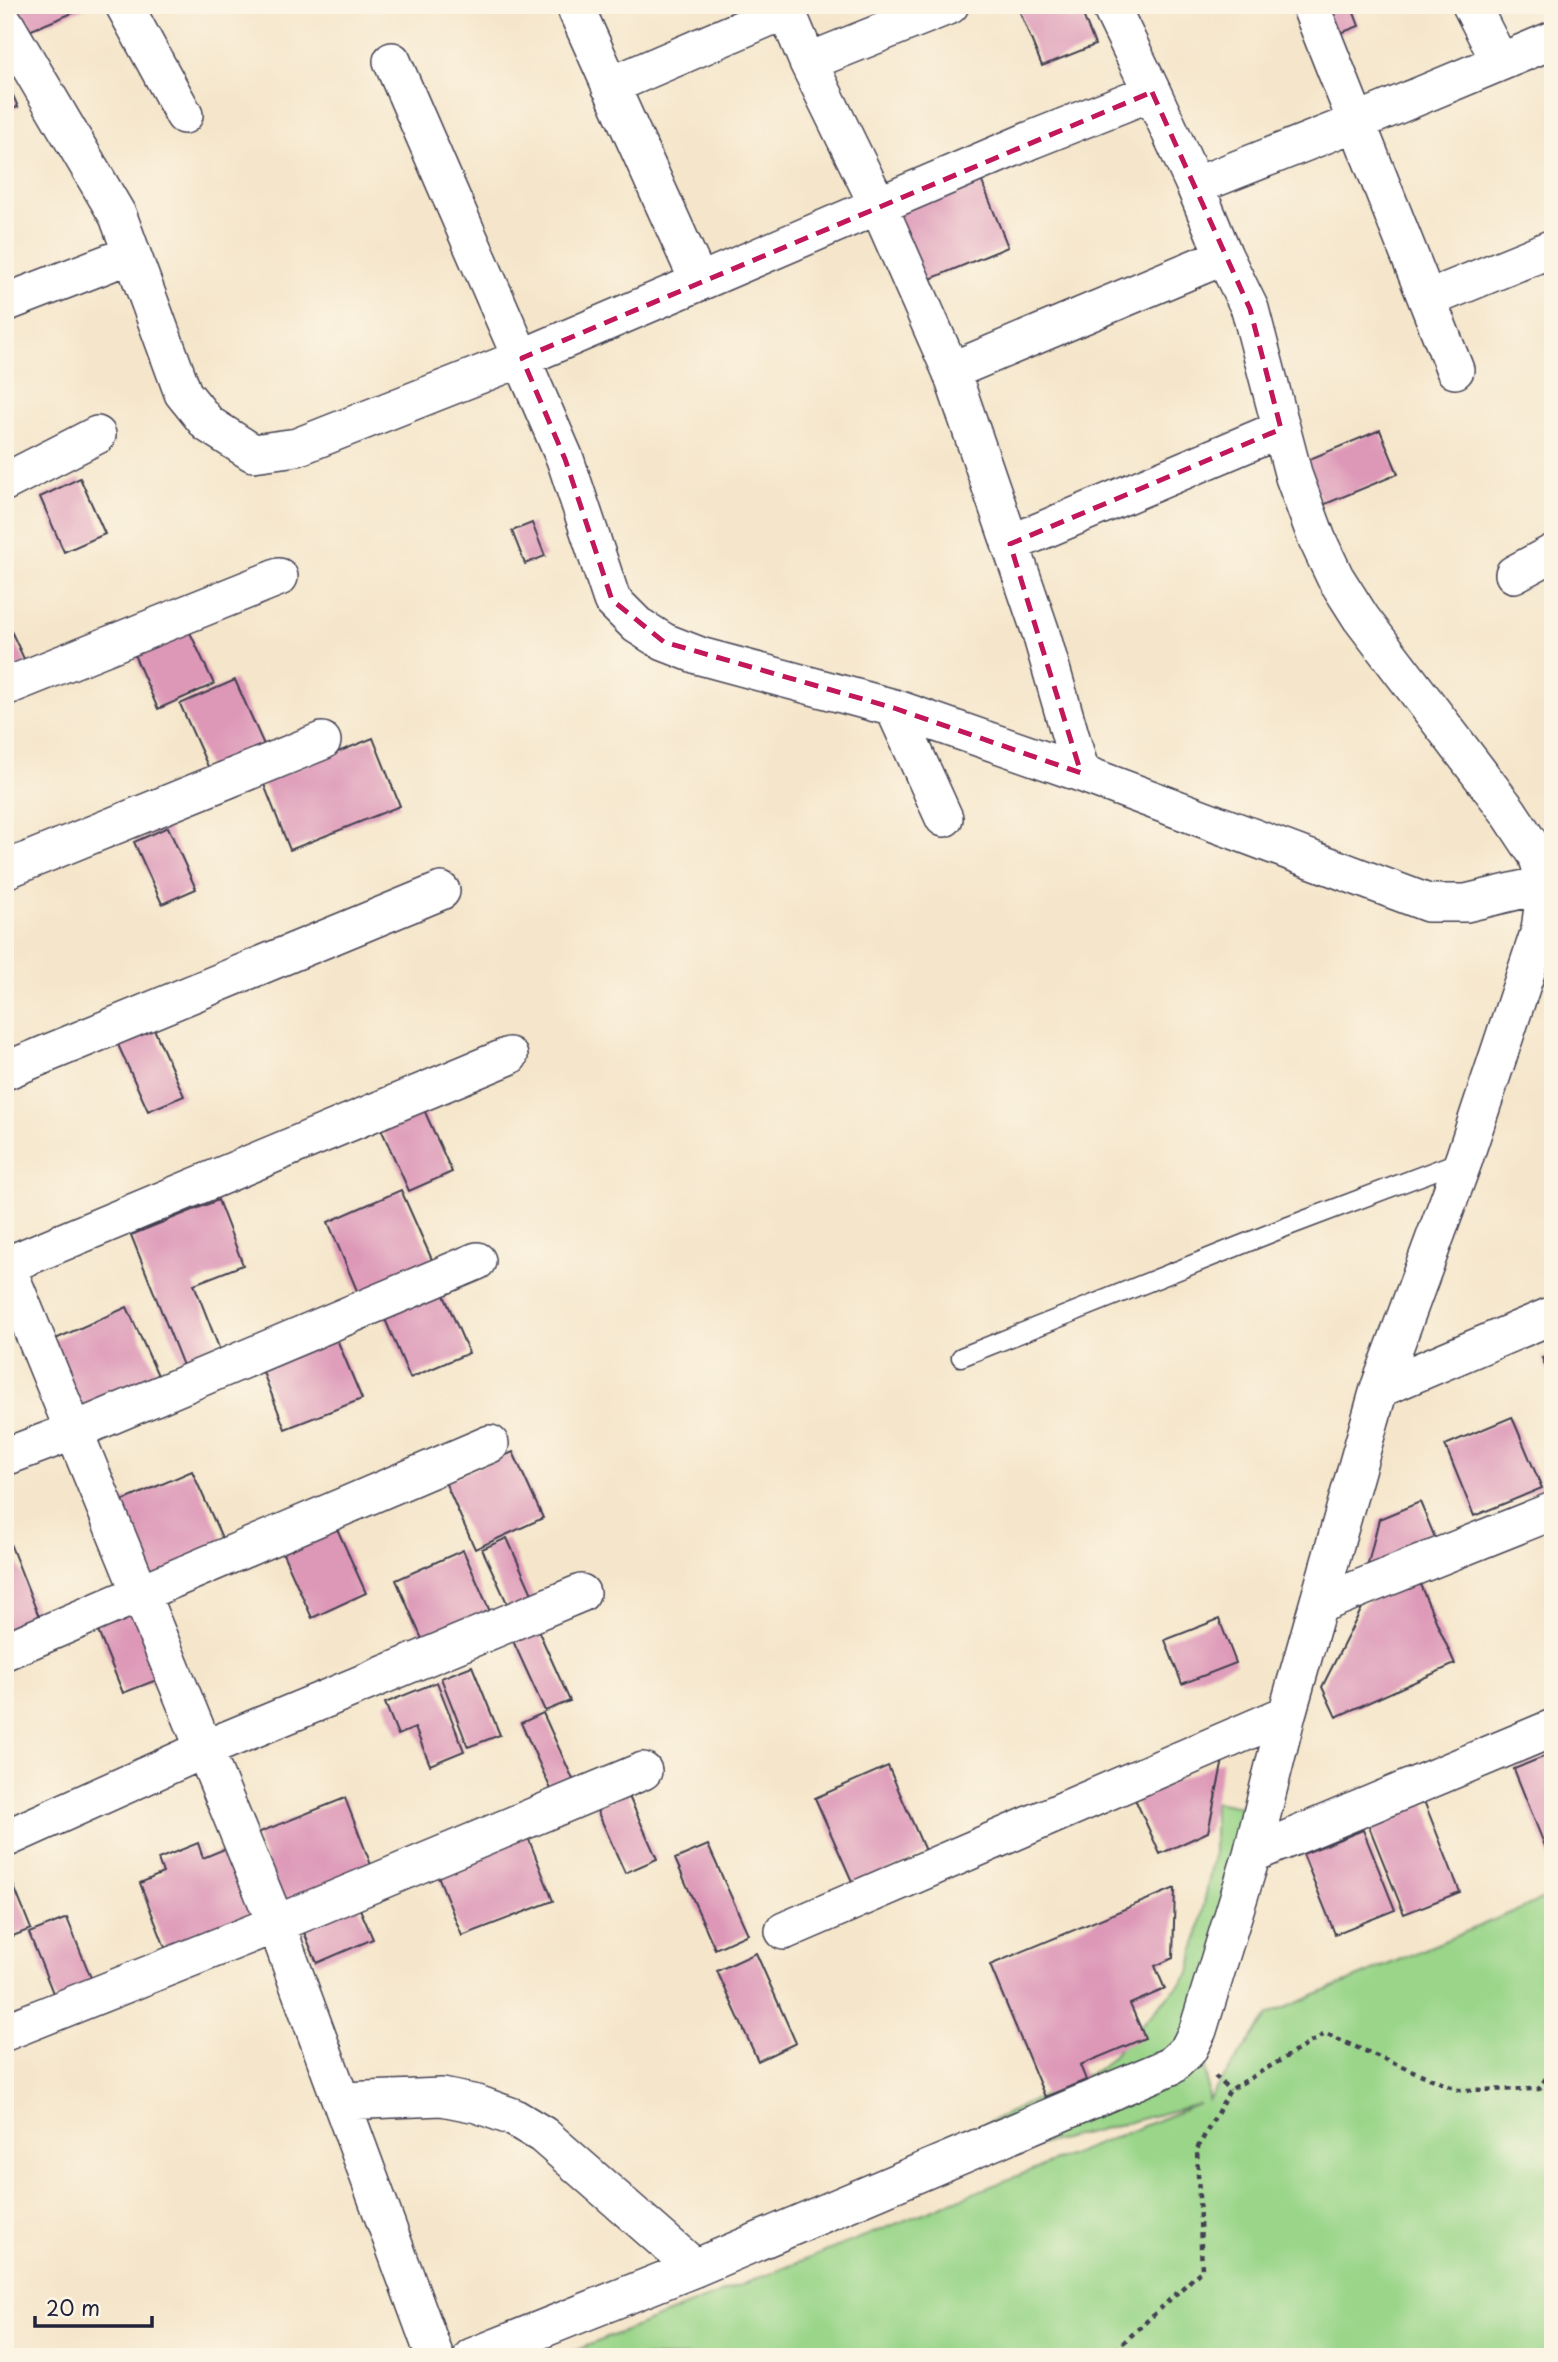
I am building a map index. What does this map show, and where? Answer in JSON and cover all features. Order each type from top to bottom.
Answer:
[{"type":"street","points":[[124,5],[184,115]]},
{"type":"street","points":[[808,62],[950,5]]},
{"type":"street","points":[[472,2357],[695,2267],[1171,2066],[1188,2050],[1198,2030],[1252,1854],[1287,1714],[1379,1389],[1464,1159],[1540,930],[1546,884],[1537,855],[1508,811],[1361,618],[1335,577],[1317,539],[1294,477],[1250,309],[1110,5]]},
{"type":"street","points":[[1310,5],[1455,370]]},
{"type":"street","points":[[1471,5],[1500,62]]},
{"type":"street","points":[[610,86],[785,8],[808,62],[878,205],[951,371],[1040,630],[1081,773]]},
{"type":"street","points":[[577,11],[699,282]]},
{"type":"street","points":[[5,24],[118,216],[183,393],[208,424],[253,453],[297,447],[522,358],[878,205],[1152,92]]},
{"type":"street","points":[[1195,186],[1553,40]]},
{"type":"street","points":[[392,61],[565,458],[612,600],[636,625],[664,642],[700,656],[894,708],[1081,773],[1428,903],[1466,904],[1546,884]]},
{"type":"street","points":[[1428,299],[1553,248]]},
{"type":"street","points":[[5,303],[132,254]]},
{"type":"street","points":[[951,371],[1224,256]]},
{"type":"street","points":[[1010,544],[1281,429]]},
{"type":"street","points":[[5,482],[97,435]]},
{"type":"street","points":[[1514,574],[1553,553]]},
{"type":"street","points":[[5,687],[279,577]]},
{"type":"street","points":[[894,708],[944,818]]},
{"type":"street","points":[[5,870],[322,741]]},
{"type":"street","points":[[5,1071],[441,891]]},
{"type":"street","points":[[435,2357],[276,1924],[6,1265],[509,1056]]},
{"type":"street","points":[[5,1457],[477,1261]]},
{"type":"street","points":[[1379,1389],[1553,1315]]},
{"type":"street","points":[[5,1651],[491,1444]]},
{"type":"street","points":[[1318,1605],[1553,1511]]},
{"type":"street","points":[[5,1839],[205,1749],[580,1592]]},
{"type":"street","points":[[784,1931],[1287,1714]]},
{"type":"street","points":[[1252,1854],[1553,1728]]},
{"type":"street","points":[[5,2032],[276,1924],[643,1771]]},
{"type":"street","points":[[342,2101],[442,2097],[477,2104],[513,2117],[543,2135],[695,2267]]},
{"type":"lane","points":[[961,1357],[1464,1159]]},
{"type":"path","points":[[1108,2357],[1202,2270],[1197,2149],[1230,2090],[1325,2034],[1458,2090],[1539,2089],[1553,2067]]},
{"type":"highlighted area","points":[[1152,92],[1250,309],[1281,429],[1010,544],[1081,773],[894,708],[664,642],[612,600],[565,459],[522,358]]},
{"type":"green space","points":[[1214,1802],[1253,1809],[1234,1849],[1256,1878],[1204,2043],[1208,2100],[1268,2015],[1553,1895],[1553,2357],[559,2357],[1199,2104],[1024,2149],[983,2125],[1101,2068],[1190,1973],[1214,1854]]},
{"type":"building","points":[[6,5],[92,5],[17,36]]},
{"type":"building","points":[[1017,5],[1079,5],[1095,45],[1042,66]]},
{"type":"building","points":[[1321,5],[1351,5],[1359,26],[1333,36]]},
{"type":"building","points":[[5,77],[18,107],[5,112]]},
{"type":"building","points":[[980,177],[1008,247],[923,282],[894,211]]},
{"type":"building","points":[[1380,430],[1398,474],[1323,505],[1305,461]]},
{"type":"building","points":[[80,478],[105,534],[64,552],[40,497]]},
{"type":"building","points":[[532,523],[545,556],[525,564],[512,531]]},
{"type":"building","points":[[5,618],[26,663],[5,673]]},
{"type":"building","points":[[187,626],[214,684],[158,709],[132,650]]},
{"type":"building","points":[[235,680],[265,747],[210,771],[180,704]]},
{"type":"building","points":[[373,738],[400,806],[290,850],[263,782]]},
{"type":"building","points":[[168,827],[196,889],[162,904],[134,842]]},
{"type":"building","points":[[150,1020],[184,1096],[148,1111],[114,1036]]},
{"type":"building","points":[[420,1101],[452,1172],[409,1191],[377,1120]]},
{"type":"building","points":[[401,1190],[433,1262],[358,1293],[328,1222]]},
{"type":"building","points":[[218,1200],[243,1265],[194,1284],[221,1353],[184,1368],[131,1235]]},
{"type":"building","points":[[440,1286],[469,1353],[410,1378],[382,1312]]},
{"type":"building","points":[[127,1307],[161,1382],[85,1416],[51,1341]]},
{"type":"building","points":[[336,1337],[362,1399],[285,1429],[261,1367]]},
{"type":"building","points":[[1553,1353],[1553,1383],[1542,1358]]},
{"type":"building","points":[[1512,1417],[1542,1488],[1474,1516],[1445,1445]]},
{"type":"building","points":[[513,1452],[543,1518],[475,1549],[445,1482]]},
{"type":"building","points":[[192,1471],[227,1549],[153,1582],[118,1503]]},
{"type":"building","points":[[1420,1502],[1436,1540],[1367,1568],[1379,1519]]},
{"type":"building","points":[[334,1522],[366,1593],[312,1618],[280,1547]]},
{"type":"building","points":[[507,1538],[537,1605],[513,1616],[482,1549]]},
{"type":"building","points":[[9,1541],[39,1617],[5,1630],[5,1543]]},
{"type":"building","points":[[463,1550],[492,1616],[425,1646],[396,1580]]},
{"type":"building","points":[[1418,1580],[1455,1664],[1336,1717],[1322,1687],[1364,1604]]},
{"type":"building","points":[[135,1608],[162,1678],[123,1693],[95,1624]]},
{"type":"building","points":[[1219,1619],[1236,1663],[1182,1684],[1165,1640]]},
{"type":"building","points":[[538,1630],[570,1701],[545,1711],[513,1641]]},
{"type":"building","points":[[472,1666],[500,1735],[468,1747],[441,1678]]},
{"type":"building","points":[[437,1682],[464,1751],[430,1765],[415,1728],[398,1735],[385,1703]]},
{"type":"building","points":[[543,1713],[576,1786],[554,1796],[521,1723]]},
{"type":"building","points":[[1553,1753],[1553,1866],[1514,1769]]},
{"type":"building","points":[[1223,1760],[1208,1832],[1160,1854],[1135,1799]]},
{"type":"building","points":[[888,1766],[926,1853],[854,1886],[815,1798]]},
{"type":"building","points":[[627,1792],[657,1859],[625,1873],[595,1806]]},
{"type":"building","points":[[5,1797],[15,1822],[5,1826]]},
{"type":"building","points":[[345,1798],[373,1870],[284,1905],[255,1834]]},
{"type":"building","points":[[1424,1801],[1460,1892],[1404,1914],[1368,1824]]},
{"type":"building","points":[[1363,1830],[1395,1910],[1335,1934],[1303,1854]]},
{"type":"building","points":[[526,1832],[553,1901],[462,1936],[435,1868]]},
{"type":"building","points":[[198,1843],[203,1858],[227,1848],[256,1921],[168,1955],[140,1883],[163,1873],[158,1859]]},
{"type":"building","points":[[708,1845],[748,1934],[715,1949],[675,1859]]},
{"type":"building","points":[[5,1864],[31,1929],[5,1939]]},
{"type":"building","points":[[1175,1888],[1173,1958],[1155,1966],[1165,1989],[1130,2004],[1145,2038],[1080,2065],[1086,2080],[1045,2097],[990,1965]]},
{"type":"building","points":[[356,1900],[373,1939],[317,1963],[300,1923]]},
{"type":"building","points":[[67,1918],[95,1988],[57,2003],[29,1933]]},
{"type":"building","points":[[756,1953],[796,2043],[758,2061],[717,1971]]}]
